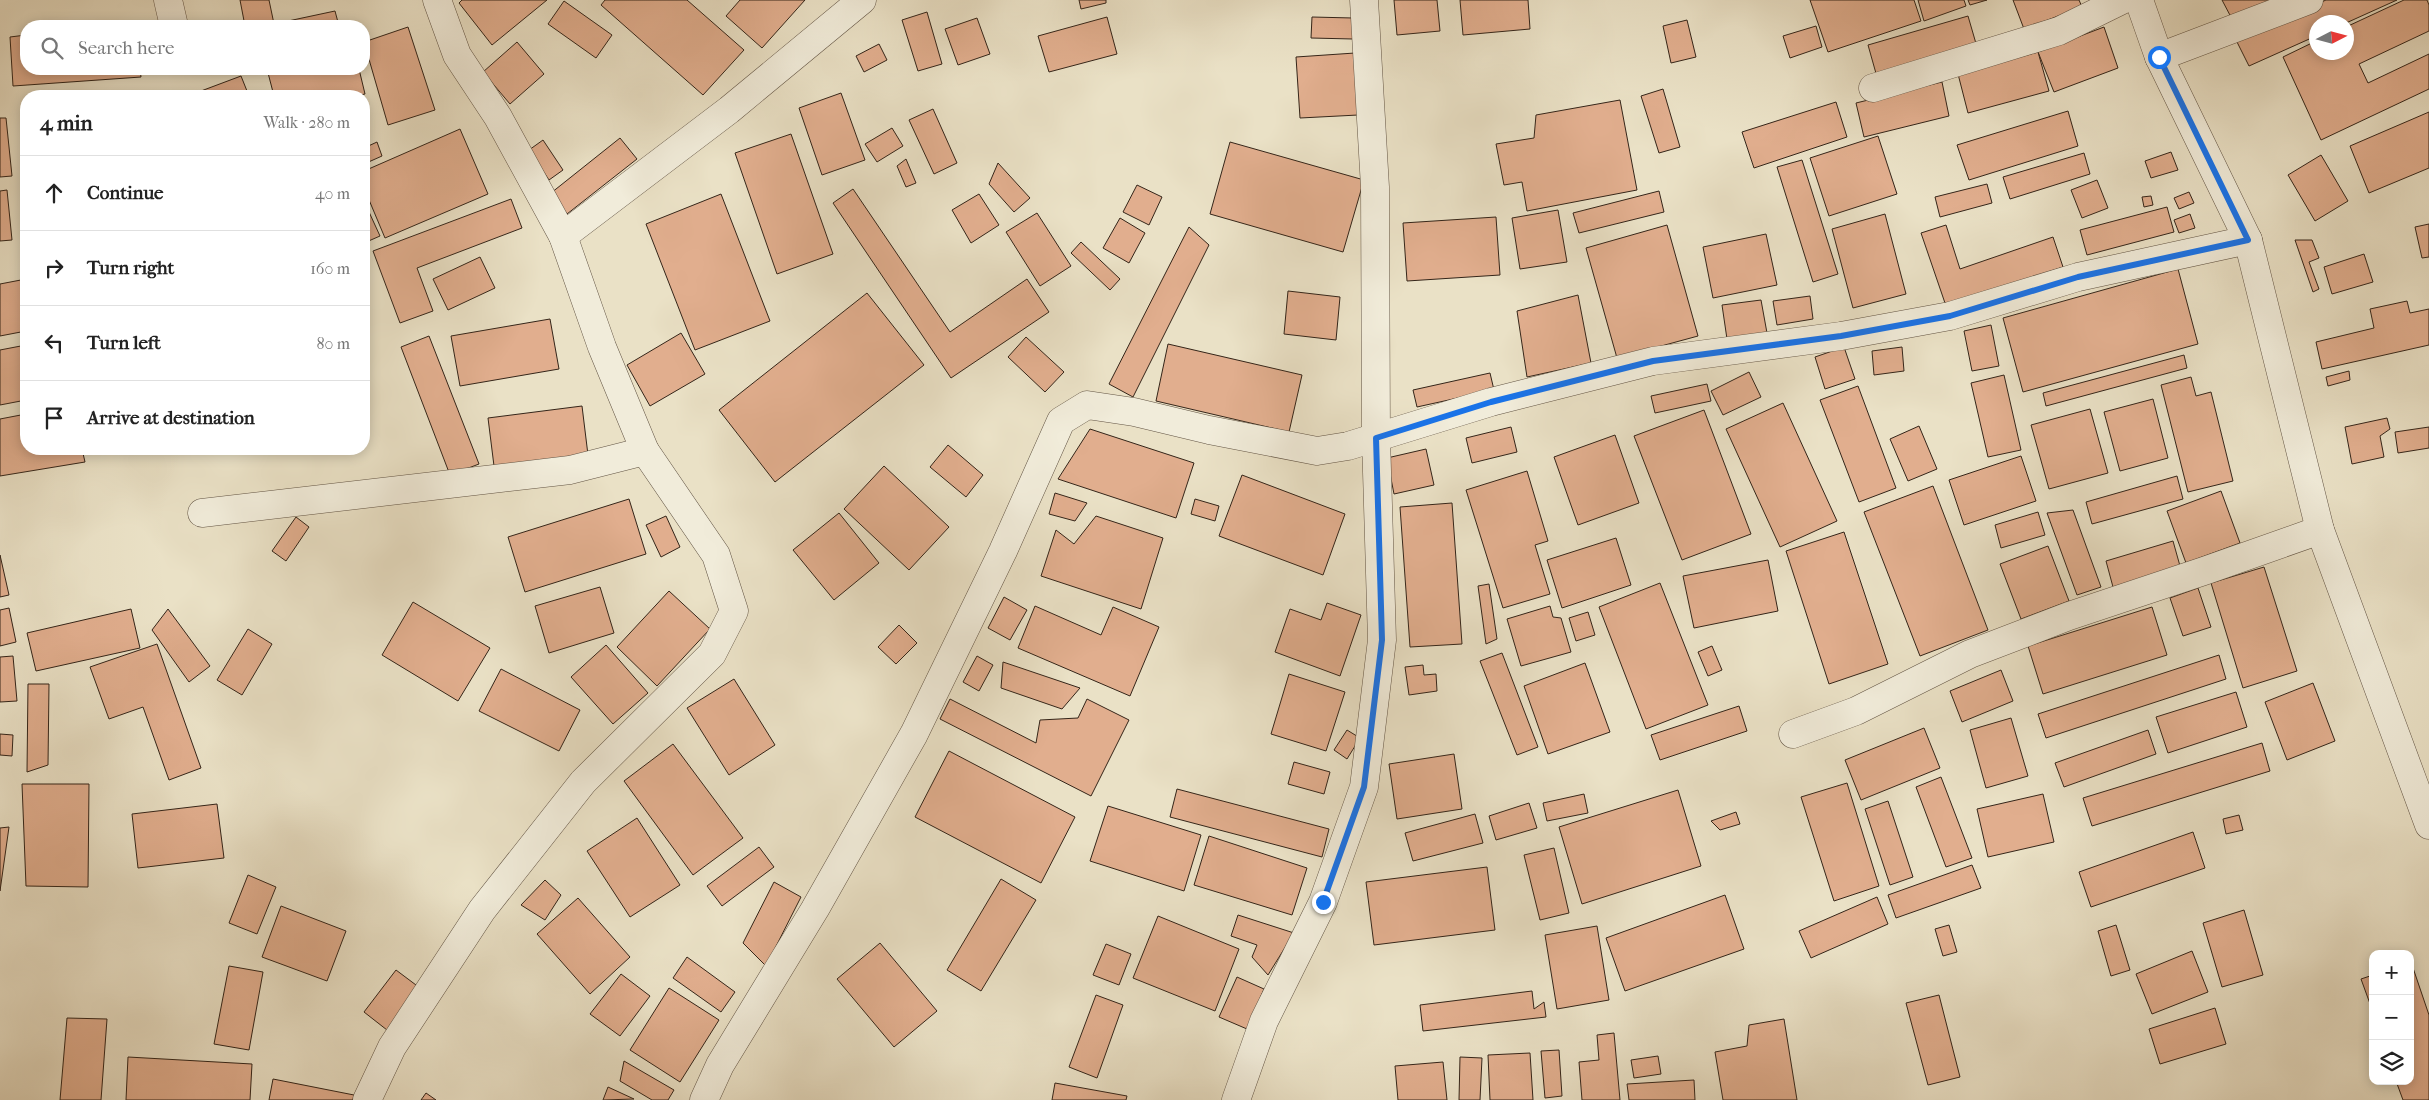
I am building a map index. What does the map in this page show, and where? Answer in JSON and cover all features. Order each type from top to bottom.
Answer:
[{"type":"street","points":[[168,0],[173,20]]},
{"type":"street","points":[[367,1100],[392,1047],[482,910],[583,782],[712,654],[734,611],[716,555],[645,451],[602,347],[563,236],[498,117],[457,55],[437,0]]},
{"type":"street","points":[[563,236],[729,110],[862,0]]},
{"type":"street","points":[[1236,1100],[1236,1094],[1264,1021],[1323,902],[1364,787],[1382,640],[1376,438],[1375,187],[1364,0]]},
{"type":"street","points":[[1873,88],[2058,31],[2122,0]]},
{"type":"street","points":[[2139,0],[2159,57],[2248,240],[2320,530],[2429,824]]},
{"type":"street","points":[[2159,57],[2309,0]]},
{"type":"street","points":[[704,1100],[720,1065],[815,909],[914,734],[1003,551],[1061,421],[1087,405],[1134,412],[1209,430],[1317,451],[1348,446],[1491,402],[1653,361],[1841,336],[1950,316],[2078,277],[2248,240]]},
{"type":"street","points":[[202,513],[570,470],[645,451]]},
{"type":"street","points":[[1792,734],[1856,711],[1970,654],[2069,616],[2204,572],[2320,530]]},
{"type":"building","points":[[240,0],[269,0],[273,20],[244,20]]},
{"type":"building","points":[[462,0],[547,0],[492,45],[459,3]]},
{"type":"building","points":[[605,0],[687,0],[744,50],[703,95],[601,5]]},
{"type":"building","points":[[740,0],[805,0],[762,48],[726,16]]},
{"type":"building","points":[[1079,0],[1106,0],[1106,3],[1081,9]]},
{"type":"building","points":[[1394,0],[1437,0],[1440,31],[1397,35]]},
{"type":"building","points":[[1460,0],[1528,0],[1530,29],[1463,35]]},
{"type":"building","points":[[1810,0],[1914,0],[1921,21],[1828,52]]},
{"type":"building","points":[[1918,0],[1964,0],[1966,6],[1924,21]]},
{"type":"building","points":[[1968,0],[1987,0],[1970,5]]},
{"type":"building","points":[[2013,0],[2079,0],[2082,7],[2024,29]]},
{"type":"building","points":[[2222,0],[2270,0],[2232,19]]},
{"type":"building","points":[[2326,0],[2397,0],[2354,19],[2354,15],[2309,15],[2309,39],[2249,66],[2236,40]]},
{"type":"building","points":[[2404,0],[2427,0],[2429,5],[2429,31],[2359,64],[2368,83],[2429,54],[2429,89],[2321,140],[2283,57],[2309,44],[2309,60],[2354,60],[2354,23]]},
{"type":"building","points":[[564,1],[612,35],[596,58],[548,24]]},
{"type":"building","points":[[335,11],[337,20],[293,20]]},
{"type":"building","points":[[927,12],[942,64],[918,71],[902,20]]},
{"type":"building","points":[[1968,16],[1977,47],[1877,77],[1868,45]]},
{"type":"building","points":[[1107,17],[1117,54],[1049,72],[1038,36]]},
{"type":"building","points":[[1312,17],[1353,18],[1353,39],[1311,38]]},
{"type":"building","points":[[977,18],[990,54],[958,65],[945,29]]},
{"type":"building","points":[[1687,20],[1696,57],[1671,63],[1663,26]]},
{"type":"building","points":[[1816,26],[1822,47],[1790,58],[1783,36]]},
{"type":"building","points":[[408,27],[435,110],[388,125],[370,63],[370,40]]},
{"type":"building","points":[[2104,27],[2118,68],[2054,92],[2038,52]]},
{"type":"building","points":[[20,36],[20,75],[141,75],[141,77],[13,86],[10,37]]},
{"type":"building","points":[[517,42],[544,74],[510,104],[483,72]]},
{"type":"building","points":[[879,44],[887,60],[864,72],[856,56]]},
{"type":"building","points":[[2038,52],[2049,91],[1968,113],[1958,74]]},
{"type":"building","points":[[1355,53],[1358,115],[1300,118],[1296,57]]},
{"type":"building","points":[[269,75],[360,75],[364,90],[272,90]]},
{"type":"building","points":[[241,76],[247,90],[204,90]]},
{"type":"building","points":[[1942,82],[1949,116],[1864,137],[1856,103]]},
{"type":"building","points":[[1663,89],[1680,147],[1659,153],[1641,96]]},
{"type":"building","points":[[841,93],[865,160],[822,175],[799,108]]},
{"type":"building","points":[[1620,100],[1637,190],[1527,211],[1522,182],[1504,185],[1496,144],[1534,138],[1536,115]]},
{"type":"building","points":[[1836,102],[1847,137],[1754,168],[1742,132]]},
{"type":"building","points":[[933,109],[957,163],[934,174],[909,120]]},
{"type":"building","points":[[2068,111],[2078,146],[1969,180],[1957,145]]},
{"type":"building","points":[[2429,112],[2429,168],[2369,193],[2350,146]]},
{"type":"building","points":[[0,118],[6,118],[12,176],[0,177]]},
{"type":"building","points":[[892,128],[903,146],[877,162],[865,144]]},
{"type":"building","points":[[460,129],[488,194],[385,238],[370,202],[370,168]]},
{"type":"building","points":[[791,134],[833,254],[777,274],[735,153]]},
{"type":"building","points":[[1878,136],[1897,194],[1829,216],[1810,158]]},
{"type":"building","points":[[620,138],[637,159],[567,214],[551,193]]},
{"type":"building","points":[[543,140],[563,170],[549,180],[529,150]]},
{"type":"building","points":[[377,142],[382,156],[370,161],[370,145]]},
{"type":"building","points":[[1230,142],[1364,180],[1343,252],[1210,214]]},
{"type":"building","points":[[2171,152],[2178,170],[2151,178],[2145,161]]},
{"type":"building","points":[[2084,153],[2090,174],[2010,199],[2003,177]]},
{"type":"building","points":[[2321,155],[2348,201],[2315,221],[2288,175]]},
{"type":"building","points":[[906,159],[916,183],[906,187],[897,166]]},
{"type":"building","points":[[1802,160],[1838,274],[1813,282],[1777,167]]},
{"type":"building","points":[[998,163],[1030,198],[1014,212],[989,184]]},
{"type":"building","points":[[2097,180],[2108,208],[2082,218],[2071,190]]},
{"type":"building","points":[[1987,184],[1992,203],[1940,217],[1935,197]]},
{"type":"building","points":[[1137,185],[1162,197],[1149,225],[1123,212]]},
{"type":"building","points":[[853,189],[950,332],[1027,279],[1049,312],[951,378],[833,203]]},
{"type":"building","points":[[7,190],[12,240],[0,241],[0,191]]},
{"type":"building","points":[[1659,191],[1664,212],[1579,233],[1573,213]]},
{"type":"building","points":[[2189,192],[2194,203],[2179,209],[2174,198]]},
{"type":"building","points":[[721,194],[770,321],[695,350],[646,224]]},
{"type":"building","points":[[979,194],[999,225],[971,243],[952,210]]},
{"type":"building","points":[[2151,196],[2153,205],[2144,207],[2142,197]]},
{"type":"building","points":[[511,199],[522,228],[417,268],[433,311],[400,323],[373,251]]},
{"type":"building","points":[[2167,207],[2174,232],[2087,255],[2080,230]]},
{"type":"building","points":[[1558,210],[1567,262],[1520,269],[1512,218]]},
{"type":"building","points":[[1037,213],[1071,266],[1040,286],[1006,232]]},
{"type":"building","points":[[370,214],[380,236],[370,240]]},
{"type":"building","points":[[1885,214],[1906,294],[1853,308],[1832,229]]},
{"type":"building","points":[[2190,214],[2195,228],[2179,233],[2174,220]]},
{"type":"building","points":[[1496,217],[1500,275],[1407,281],[1403,223]]},
{"type":"building","points":[[1120,218],[1145,233],[1129,263],[1103,248]]},
{"type":"building","points":[[2429,224],[2429,257],[2422,258],[2415,227]]},
{"type":"building","points":[[1667,225],[1698,336],[1617,358],[1586,248]]},
{"type":"building","points":[[1946,225],[1960,269],[2053,237],[2063,267],[1946,306],[1921,233]]},
{"type":"building","points":[[1189,227],[1209,245],[1133,397],[1109,384]]},
{"type":"building","points":[[1766,234],[1777,285],[1713,298],[1703,247]]},
{"type":"building","points":[[2295,240],[2312,240],[2319,258],[2309,262],[2319,289],[2313,292]]},
{"type":"building","points":[[1081,242],[1120,279],[1110,290],[1071,253]]},
{"type":"building","points":[[2364,254],[2373,282],[2332,294],[2324,267]]},
{"type":"building","points":[[480,257],[495,288],[448,310],[433,279]]},
{"type":"building","points":[[2178,269],[2198,344],[2023,392],[2003,318]]},
{"type":"building","points":[[20,280],[20,332],[0,336],[0,284]]},
{"type":"building","points":[[1288,291],[1340,297],[1336,340],[1284,334]]},
{"type":"building","points":[[867,293],[924,365],[775,482],[719,410]]},
{"type":"building","points":[[1578,295],[1591,363],[1527,377],[1517,311]]},
{"type":"building","points":[[1810,296],[1813,319],[1777,325],[1773,301]]},
{"type":"building","points":[[1761,300],[1767,333],[1727,339],[1722,305]]},
{"type":"building","points":[[2407,301],[2410,313],[2429,309],[2429,345],[2322,369],[2316,342],[2374,328],[2370,309]]},
{"type":"building","points":[[550,319],[559,369],[460,386],[451,336]]},
{"type":"building","points":[[1991,325],[1999,366],[1972,371],[1964,331]]},
{"type":"building","points":[[681,333],[705,374],[650,406],[627,365]]},
{"type":"building","points":[[429,336],[479,464],[450,475],[401,347]]},
{"type":"building","points":[[1026,337],[1064,372],[1045,392],[1008,357]]},
{"type":"building","points":[[1168,344],[1302,375],[1289,432],[1156,401]]},
{"type":"building","points":[[20,346],[20,401],[0,405],[0,350]]},
{"type":"building","points":[[1844,347],[1855,379],[1825,389],[1815,357]]},
{"type":"building","points":[[1902,347],[1904,371],[1874,375],[1872,351]]},
{"type":"building","points":[[2184,355],[2187,368],[2046,406],[2043,393]]},
{"type":"building","points":[[2349,371],[2350,380],[2328,386],[2326,377]]},
{"type":"building","points":[[1749,372],[1761,397],[1723,415],[1711,391]]},
{"type":"building","points":[[1490,373],[1494,390],[1417,407],[1413,390]]},
{"type":"building","points":[[2004,375],[2021,450],[1988,457],[1971,383]]},
{"type":"building","points":[[2191,377],[2196,396],[2211,392],[2233,481],[2188,492],[2161,385]]},
{"type":"building","points":[[1707,384],[1711,401],[1655,413],[1651,396]]},
{"type":"building","points":[[1858,386],[1896,488],[1859,502],[1820,400]]},
{"type":"building","points":[[2153,399],[2168,458],[2120,471],[2104,412]]},
{"type":"building","points":[[1783,403],[1837,521],[1780,547],[1726,429]]},
{"type":"building","points":[[582,406],[588,455],[494,466],[488,418]]},
{"type":"building","points":[[2090,409],[2108,473],[2049,489],[2031,425]]},
{"type":"building","points":[[1704,410],[1751,534],[1682,560],[1634,436]]},
{"type":"building","points":[[20,415],[20,455],[83,455],[85,462],[0,476],[0,419]]},
{"type":"building","points":[[2387,418],[2390,429],[2380,436],[2384,457],[2352,464],[2345,427]]},
{"type":"building","points":[[1919,426],[1937,469],[1908,481],[1890,439]]},
{"type":"building","points":[[1511,427],[1517,452],[1472,463],[1466,438]]},
{"type":"building","points":[[2429,427],[2429,448],[2398,453],[2395,432]]},
{"type":"building","points":[[1090,429],[1194,463],[1176,518],[1058,479]]},
{"type":"building","points":[[1615,435],[1639,503],[1578,525],[1554,457]]},
{"type":"building","points":[[948,445],[983,475],[966,497],[930,467]]},
{"type":"building","points":[[1426,449],[1434,485],[1394,494],[1387,458]]},
{"type":"building","points":[[2021,456],[2036,501],[1964,525],[1949,480]]},
{"type":"building","points":[[884,466],[949,527],[909,570],[844,509]]},
{"type":"building","points":[[1527,471],[1548,541],[1535,545],[1550,594],[1503,608],[1466,490]]},
{"type":"building","points":[[1242,475],[1345,514],[1323,575],[1219,536]]},
{"type":"building","points":[[2177,476],[2183,499],[2092,524],[2086,502]]},
{"type":"building","points":[[1933,486],[1988,630],[1920,656],[1864,512]]},
{"type":"building","points":[[2221,491],[2240,543],[2186,563],[2167,511]]},
{"type":"building","points":[[1055,493],[1087,503],[1075,521],[1049,514]]},
{"type":"building","points":[[629,499],[646,554],[525,592],[508,537]]},
{"type":"building","points":[[1195,499],[1219,506],[1215,521],[1191,514]]},
{"type":"building","points":[[1452,503],[1462,644],[1410,647],[1400,507]]},
{"type":"building","points":[[2073,510],[2101,587],[2077,595],[2047,513]]},
{"type":"building","points":[[2038,512],[2045,535],[2001,548],[1995,525]]},
{"type":"building","points":[[839,513],[879,563],[834,600],[793,550]]},
{"type":"building","points":[[666,516],[680,547],[661,557],[646,525]]},
{"type":"building","points":[[1096,516],[1163,538],[1141,609],[1041,576],[1056,530],[1074,544]]},
{"type":"building","points":[[296,517],[309,527],[286,561],[272,551]]},
{"type":"building","points":[[1844,532],[1888,664],[1829,684],[1786,551]]},
{"type":"building","points":[[1616,538],[1631,585],[1562,608],[1547,560]]},
{"type":"building","points":[[2173,541],[2180,566],[2113,587],[2106,561]]},
{"type":"building","points":[[2048,546],[2069,601],[2021,619],[2000,564]]},
{"type":"building","points":[[0,555],[9,595],[0,597]]},
{"type":"building","points":[[1768,560],[1778,611],[1694,628],[1683,576]]},
{"type":"building","points":[[2264,567],[2297,671],[2243,688],[2211,583]]},
{"type":"building","points":[[1660,583],[1708,705],[1646,729],[1599,607]]},
{"type":"building","points":[[1489,584],[1497,639],[1486,644],[1478,586]]},
{"type":"building","points":[[600,587],[614,633],[549,653],[535,606]]},
{"type":"building","points":[[2198,588],[2211,627],[2183,636],[2170,598]]},
{"type":"building","points":[[669,591],[710,629],[657,686],[617,647]]},
{"type":"building","points":[[1004,597],[1027,610],[1010,640],[988,628]]},
{"type":"building","points":[[413,602],[490,648],[458,701],[382,655]]},
{"type":"building","points":[[1327,603],[1361,615],[1340,676],[1275,652],[1290,609],[1321,620]]},
{"type":"building","points":[[1035,606],[1101,635],[1113,607],[1159,627],[1130,696],[1018,648]]},
{"type":"building","points":[[1550,606],[1553,617],[1561,618],[1571,652],[1521,666],[1507,619]]},
{"type":"building","points":[[2152,607],[2167,655],[2043,694],[2028,646]]},
{"type":"building","points":[[9,608],[16,642],[0,646],[0,610]]},
{"type":"building","points":[[131,609],[140,648],[36,671],[27,633]]},
{"type":"building","points":[[168,609],[210,666],[189,682],[152,630]]},
{"type":"building","points":[[1588,612],[1595,635],[1576,641],[1569,618]]},
{"type":"building","points":[[899,625],[917,643],[896,664],[878,647]]},
{"type":"building","points":[[248,629],[272,644],[242,695],[217,680]]},
{"type":"building","points":[[157,644],[201,768],[169,780],[143,707],[109,719],[90,667]]},
{"type":"building","points":[[606,645],[648,693],[613,724],[571,677]]},
{"type":"building","points":[[1712,646],[1722,670],[1708,676],[1698,652]]},
{"type":"building","points":[[1502,653],[1538,747],[1517,755],[1480,661]]},
{"type":"building","points":[[2219,655],[2226,679],[2046,738],[2038,714]]},
{"type":"building","points":[[13,656],[17,701],[0,702],[0,657]]},
{"type":"building","points":[[977,656],[993,665],[979,691],[963,682]]},
{"type":"building","points":[[1003,662],[1080,688],[1062,709],[1001,688]]},
{"type":"building","points":[[1585,663],[1610,732],[1548,754],[1524,686]]},
{"type":"building","points":[[1423,665],[1424,675],[1436,674],[1437,691],[1409,695],[1405,667]]},
{"type":"building","points":[[501,669],[580,710],[559,751],[479,711]]},
{"type":"building","points":[[2001,670],[2013,701],[1962,722],[1950,691]]},
{"type":"building","points":[[1289,674],[1345,692],[1326,751],[1271,734]]},
{"type":"building","points":[[734,679],[775,745],[729,775],[687,708]]},
{"type":"building","points":[[2313,683],[2335,741],[2287,760],[2265,702]]},
{"type":"building","points":[[28,684],[49,684],[48,765],[27,772]]},
{"type":"building","points":[[2236,692],[2247,727],[2168,753],[2156,717]]},
{"type":"building","points":[[950,699],[1036,743],[1040,720],[1078,718],[1087,699],[1129,720],[1091,796],[940,719]]},
{"type":"building","points":[[1739,706],[1747,731],[1660,760],[1651,735]]},
{"type":"building","points":[[2011,718],[2028,776],[1986,788],[1970,730]]},
{"type":"building","points":[[1924,728],[1940,768],[1861,800],[1845,760]]},
{"type":"building","points":[[1347,730],[1360,738],[1347,759],[1334,750]]},
{"type":"building","points":[[2148,730],[2156,754],[2064,787],[2055,763]]},
{"type":"building","points":[[0,734],[13,735],[12,756],[0,755]]},
{"type":"building","points":[[2262,743],[2270,771],[2092,826],[2083,798]]},
{"type":"building","points":[[673,744],[743,838],[693,875],[624,781]]},
{"type":"building","points":[[949,751],[1075,817],[1041,883],[915,817]]},
{"type":"building","points":[[1454,754],[1462,809],[1397,819],[1389,764]]},
{"type":"building","points":[[1294,762],[1330,772],[1324,794],[1288,784]]},
{"type":"building","points":[[1941,777],[1972,858],[1946,867],[1916,787]]},
{"type":"building","points":[[1847,783],[1879,886],[1834,901],[1801,797]]},
{"type":"building","points":[[22,784],[89,784],[88,887],[26,886]]},
{"type":"building","points":[[1177,789],[1329,829],[1322,857],[1170,817]]},
{"type":"building","points":[[1678,790],[1701,866],[1582,904],[1559,827]]},
{"type":"building","points":[[1584,794],[1588,813],[1547,821],[1543,803]]},
{"type":"building","points":[[2043,794],[2054,842],[1988,857],[1977,809]]},
{"type":"building","points":[[1888,801],[1913,877],[1890,885],[1865,809]]},
{"type":"building","points":[[1529,803],[1537,828],[1496,840],[1489,816]]},
{"type":"building","points":[[217,804],[224,858],[138,868],[132,814]]},
{"type":"building","points":[[1108,806],[1201,835],[1184,891],[1090,861]]},
{"type":"building","points":[[1736,812],[1740,824],[1720,830],[1711,821]]},
{"type":"building","points":[[1475,814],[1483,843],[1413,861],[1405,833]]},
{"type":"building","points":[[2239,815],[2243,830],[2226,834],[2223,819]]},
{"type":"building","points":[[637,818],[680,885],[630,917],[587,851]]},
{"type":"building","points":[[9,827],[0,891],[0,828]]},
{"type":"building","points":[[2193,832],[2205,868],[2091,907],[2079,872]]},
{"type":"building","points":[[1209,836],[1307,868],[1292,915],[1194,885]]},
{"type":"building","points":[[759,847],[774,867],[722,906],[707,886]]},
{"type":"building","points":[[1554,848],[1569,913],[1540,920],[1524,855]]},
{"type":"building","points":[[1972,865],[1981,888],[1896,918],[1888,895]]},
{"type":"building","points":[[1487,867],[1495,930],[1374,945],[1366,882]]},
{"type":"building","points":[[248,875],[276,887],[257,934],[229,923]]},
{"type":"building","points":[[1001,879],[1036,900],[981,991],[947,970]]},
{"type":"building","points":[[545,880],[561,895],[545,920],[521,905]]},
{"type":"building","points":[[774,882],[801,897],[766,966],[743,943]]},
{"type":"building","points":[[1725,895],[1744,949],[1625,991],[1606,938]]},
{"type":"building","points":[[1877,897],[1888,924],[1811,958],[1799,931]]},
{"type":"building","points":[[578,898],[630,957],[590,994],[537,934]]},
{"type":"building","points":[[281,906],[346,931],[327,981],[262,957]]},
{"type":"building","points":[[2244,910],[2263,975],[2222,987],[2203,923]]},
{"type":"building","points":[[1238,915],[1294,933],[1268,975],[1252,957],[1257,945],[1231,936]]},
{"type":"building","points":[[1158,916],[1239,949],[1215,1011],[1133,978]]},
{"type":"building","points":[[1949,925],[1957,952],[1943,956],[1935,929]]},
{"type":"building","points":[[2116,925],[2130,970],[2111,976],[2098,931]]},
{"type":"building","points":[[1597,926],[1609,1000],[1557,1009],[1545,935]]},
{"type":"building","points":[[880,943],[937,1011],[894,1047],[837,979]]},
{"type":"building","points":[[1106,944],[1131,954],[1119,985],[1093,975]]},
{"type":"building","points":[[2192,951],[2208,992],[2152,1014],[2136,974]]},
{"type":"building","points":[[687,957],[735,992],[721,1012],[673,978]]},
{"type":"building","points":[[229,966],[263,972],[249,1050],[214,1044]]},
{"type":"building","points":[[396,970],[420,988],[387,1030],[364,1012]]},
{"type":"building","points":[[2414,971],[2429,1015],[2429,1100],[2403,1100],[2397,1085],[2414,1085]]},
{"type":"building","points":[[621,974],[650,996],[620,1036],[590,1014]]},
{"type":"building","points":[[2369,976],[2369,1001],[2361,979]]},
{"type":"building","points":[[1237,977],[1264,989],[1247,1029],[1219,1017]]},
{"type":"building","points":[[669,988],[719,1020],[680,1082],[630,1050]]},
{"type":"building","points":[[1532,991],[1534,1009],[1544,1002],[1546,1017],[1423,1031],[1420,1005]]},
{"type":"building","points":[[1096,995],[1123,1005],[1097,1078],[1069,1067]]},
{"type":"building","points":[[1939,995],[1960,1077],[1928,1085],[1906,1003]]},
{"type":"building","points":[[2215,1008],[2226,1044],[2160,1064],[2149,1029]]},
{"type":"building","points":[[67,1018],[107,1019],[101,1100],[60,1100]]},
{"type":"building","points":[[1784,1019],[1797,1100],[1723,1100],[1715,1052],[1747,1046],[1749,1025]]},
{"type":"building","points":[[1614,1033],[1620,1100],[1582,1100],[1579,1062],[1599,1060],[1597,1035]]},
{"type":"building","points":[[1559,1050],[1562,1096],[1545,1098],[1541,1051]]},
{"type":"building","points":[[1530,1053],[1533,1100],[1490,1100],[1488,1055]]},
{"type":"building","points":[[1658,1056],[1661,1074],[1634,1078],[1631,1060]]},
{"type":"building","points":[[128,1057],[252,1064],[250,1100],[126,1100]]},
{"type":"building","points":[[1460,1057],[1482,1058],[1480,1100],[1459,1100]]},
{"type":"building","points":[[624,1061],[674,1090],[668,1100],[652,1100],[620,1081]]},
{"type":"building","points":[[1443,1062],[1447,1100],[1398,1100],[1395,1066]]},
{"type":"building","points":[[273,1079],[354,1095],[353,1100],[269,1100]]},
{"type":"building","points":[[1694,1080],[1695,1100],[1629,1100],[1627,1084]]},
{"type":"building","points":[[1055,1083],[1127,1096],[1126,1100],[1052,1100]]},
{"type":"building","points":[[608,1087],[634,1099],[603,1100]]},
{"type":"building","points":[[426,1093],[436,1100],[421,1100]]},
{"type":"route","points":[[1323,902],[1364,787],[1382,640],[1376,438],[1491,402],[1653,361],[1841,336],[1950,316],[2078,277],[2248,240],[2159,57]]}]
